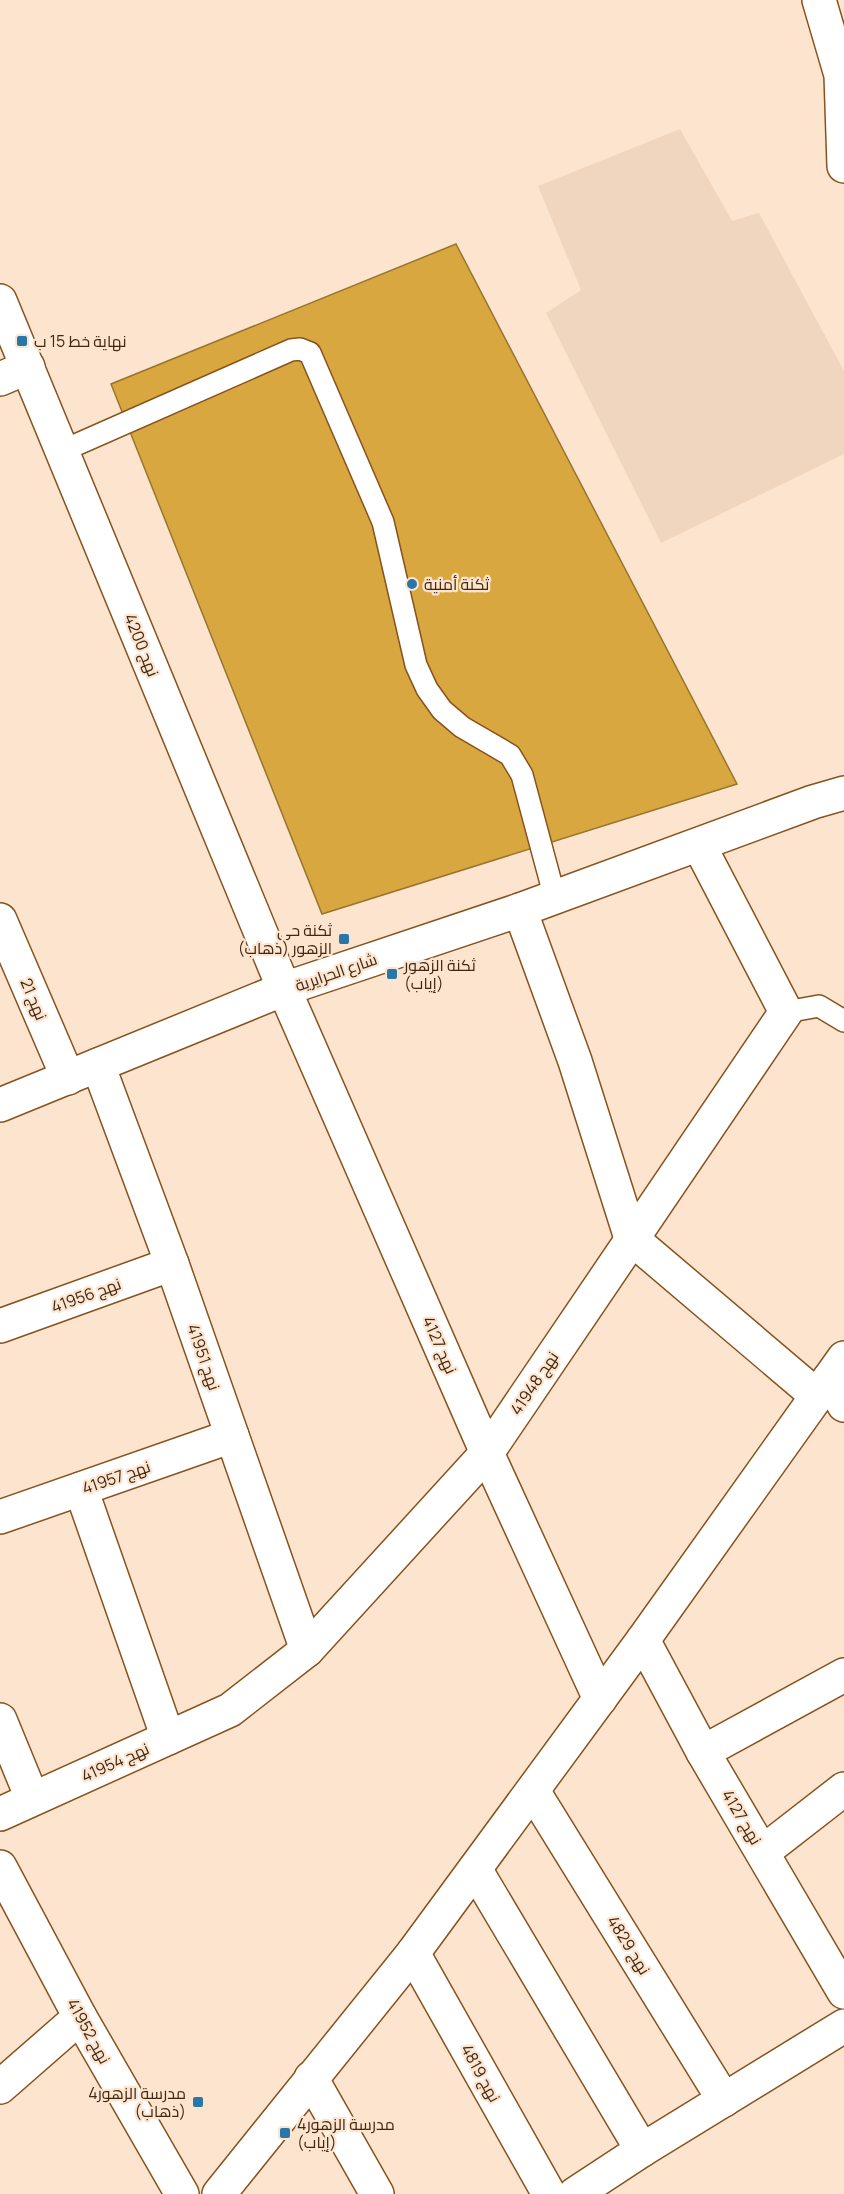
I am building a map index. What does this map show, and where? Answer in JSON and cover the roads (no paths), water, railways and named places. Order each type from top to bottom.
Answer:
[{"type":"street","points":[[819,0],[842,74],[844,166]]},
{"type":"street","name":"نهج 4200","points":[[0,301],[14,373],[62,452],[284,989]]},
{"type":"street","name":"شارع الحرايرية","points":[[813,802],[844,786]]},
{"type":"street","name":"شارع الحرايرية","points":[[0,1105],[284,989],[555,898],[813,802],[844,793]]},
{"type":"street","points":[[699,845],[786,1012]]},
{"type":"street","points":[[219,2194],[413,1953],[834,1385],[632,1238],[575,1061],[520,910]]},
{"type":"street","name":"نهج 21","points":[[0,920],[68,1078]]},
{"type":"street","name":"نهج 4127","points":[[284,989],[487,1453],[600,1699]]},
{"type":"street","name":"نهج 41948","points":[[230,1710],[307,1650],[487,1453],[786,1012]]},
{"type":"street","name":"نهج 41951","points":[[98,1065],[172,1264],[307,1650]]},
{"type":"street","name":"نهج 41956","points":[[0,1326],[172,1264]]},
{"type":"street","name":"نهج 41957","points":[[0,1517],[232,1436]]},
{"type":"street","points":[[81,1489],[168,1738]]},
{"type":"street","name":"نهج 4127","points":[[643,1640],[704,1752],[844,1992]]},
{"type":"street","points":[[704,1752],[844,1675]]},
{"type":"street","name":"نهج 41954","points":[[0,1814],[230,1710]]},
{"type":"street","points":[[0,1720],[33,1798]]},
{"type":"street","points":[[763,1851],[844,1789]]},
{"type":"street","name":"نهج 4829","points":[[533,1791],[724,2100]]},
{"type":"street","name":"نهج 41952","points":[[0,1867],[81,2017],[182,2194]]},
{"type":"street","points":[[475,1869],[642,2150]]},
{"type":"street","name":"نهج 4819","points":[[413,1953],[549,2194]]},
{"type":"street","points":[[0,2087],[81,2017]]},
{"type":"street","points":[[575,2194],[642,2150],[844,2026]]},
{"type":"street","points":[[311,2078],[377,2194]]},
{"type":"lane","points":[[62,452],[291,350],[300,349],[310,353],[383,522],[417,665],[427,689],[442,710],[462,727],[510,755],[522,776],[555,898]]},
{"type":"lane","points":[[786,1012],[819,1006],[844,1022]]},
{"type":"place","name":"نهاية خط 15 ب","points":[[22,341]]},
{"type":"place","name":"ثكنة أمنية","points":[[412,584]]},
{"type":"place","name":"ثكنة حي الزهور (ذهاب)","points":[[344,939]]},
{"type":"place","name":"ثكنة الزهور (إياب)","points":[[392,974]]},
{"type":"place","name":"مدرسة الزهور4 (ذهاب)","points":[[198,2102]]},
{"type":"place","name":"مدرسة الزهور4 (إياب)","points":[[285,2133]]}]
